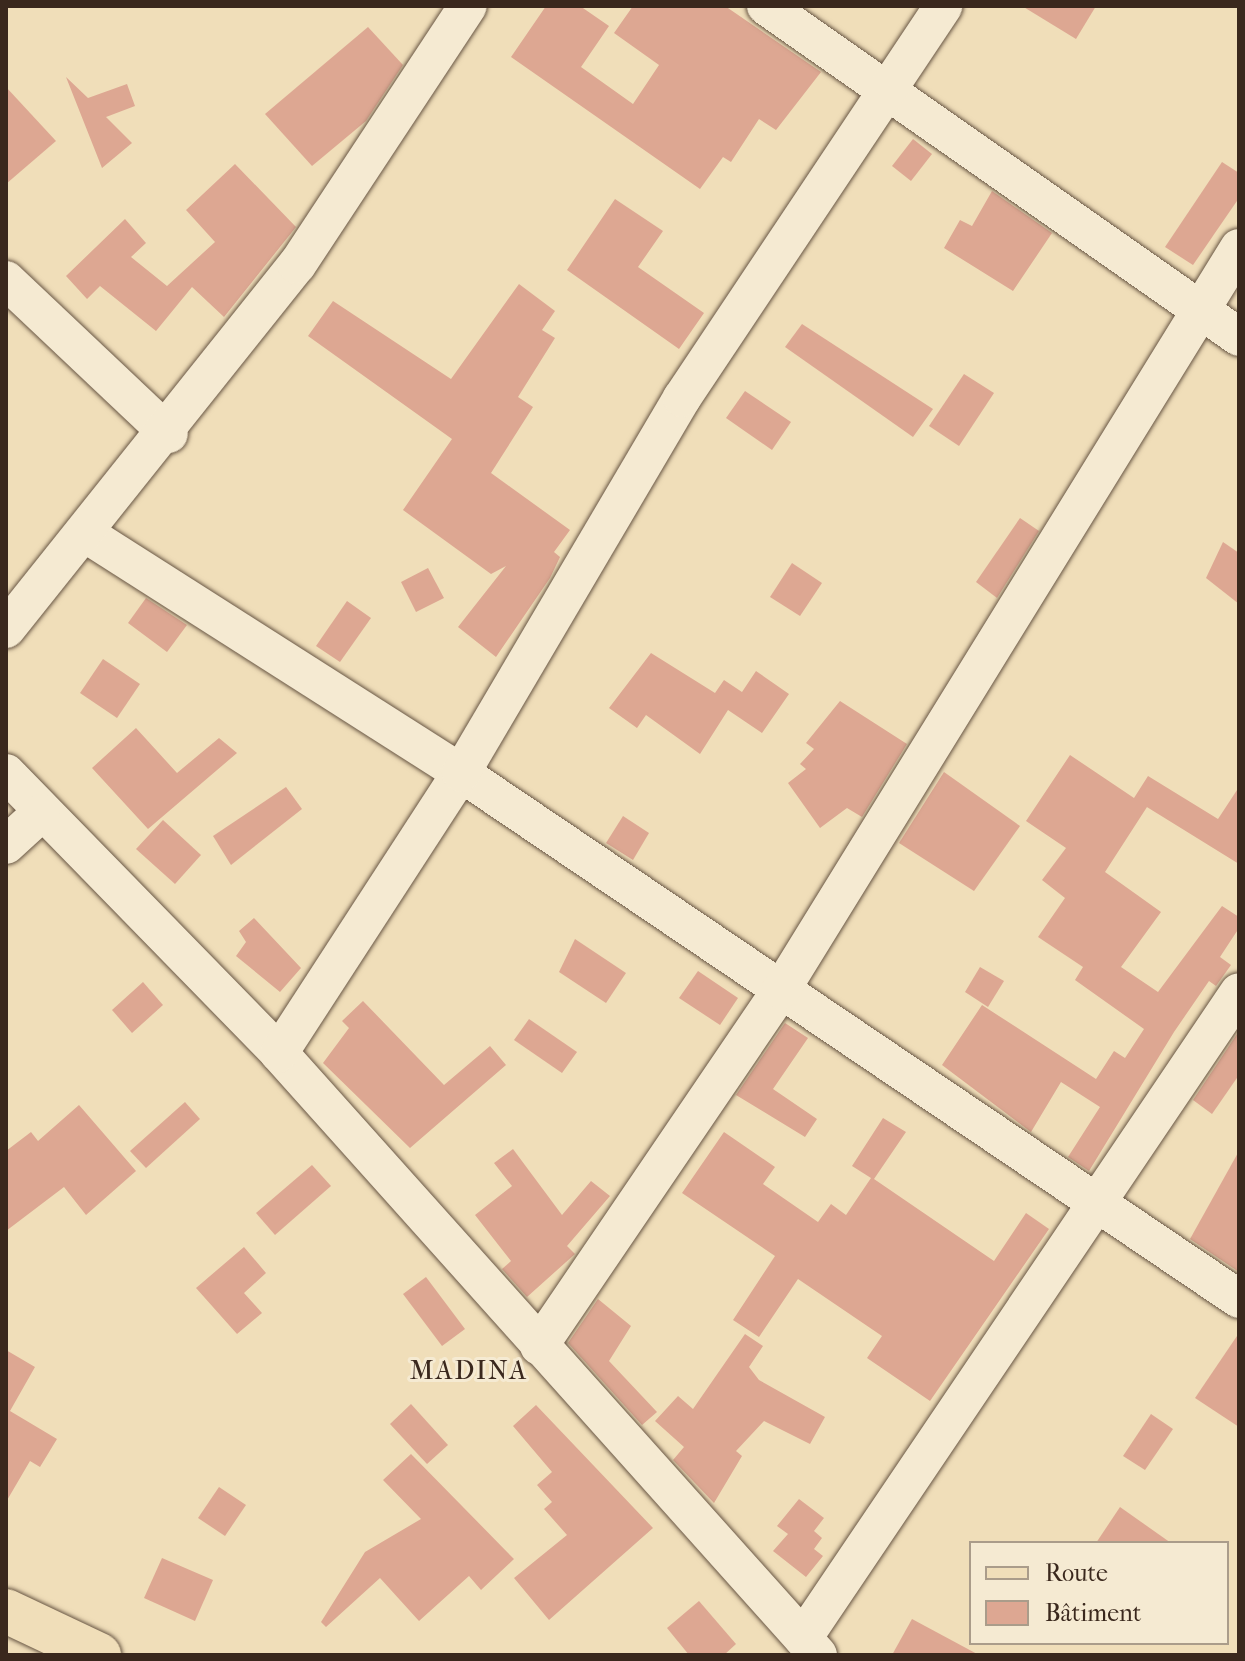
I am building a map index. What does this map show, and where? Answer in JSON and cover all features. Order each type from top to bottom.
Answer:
[{"type":"main road","points":[[6,1611],[99,1655]]},
{"type":"street","points":[[6,629],[169,434],[297,265],[468,6]]},
{"type":"street","points":[[766,6],[1239,337]]},
{"type":"street","points":[[279,1053],[461,773],[682,398],[883,87],[943,6]]},
{"type":"street","points":[[539,1346],[781,990],[1239,248]]},
{"type":"street","points":[[6,280],[169,434]]},
{"type":"street","points":[[86,534],[461,773],[1239,1299]]},
{"type":"street","points":[[6,773],[41,813],[279,1053],[810,1647],[1094,1203],[1239,992]]},
{"type":"street","points":[[6,845],[41,813]]},
{"type":"building","points":[[546,6],[580,6],[609,26],[581,67],[633,104],[659,65],[614,33],[633,6],[725,6],[821,72],[776,130],[759,119],[731,162],[723,157],[700,189],[511,57]]},
{"type":"building","points":[[1022,6],[1096,6],[1076,39]]},
{"type":"building","points":[[368,27],[403,65],[366,121],[312,166],[265,114]]},
{"type":"building","points":[[66,77],[88,98],[127,84],[135,106],[106,117],[132,143],[102,168]]},
{"type":"building","points":[[6,87],[56,141],[6,184]]},
{"type":"building","points":[[913,139],[932,154],[911,181],[892,166]]},
{"type":"building","points":[[1222,162],[1239,173],[1239,198],[1193,265],[1165,247]]},
{"type":"building","points":[[235,164],[296,227],[224,317],[192,287],[156,331],[100,286],[87,299],[66,276],[125,219],[146,243],[131,257],[167,286],[215,242],[186,210]]},
{"type":"building","points":[[992,191],[1052,233],[1013,291],[944,248],[960,220],[972,226]]},
{"type":"building","points":[[615,199],[663,231],[638,267],[704,313],[679,349],[567,270]]},
{"type":"building","points":[[519,284],[555,311],[542,330],[555,338],[518,397],[533,407],[491,473],[570,530],[554,552],[560,557],[550,578],[496,657],[458,627],[506,566],[491,574],[403,510],[452,439],[308,336],[333,301],[451,379]]},
{"type":"building","points":[[802,324],[933,409],[913,437],[785,347]]},
{"type":"building","points":[[964,374],[994,393],[959,446],[929,426]]},
{"type":"building","points":[[745,391],[791,422],[772,450],[726,418]]},
{"type":"building","points":[[1020,518],[1039,531],[997,598],[976,582]]},
{"type":"building","points":[[1223,542],[1239,553],[1239,604],[1206,578]]},
{"type":"building","points":[[792,563],[822,583],[800,616],[770,597]]},
{"type":"building","points":[[428,568],[444,598],[416,612],[401,582]]},
{"type":"building","points":[[146,598],[187,625],[167,652],[128,623]]},
{"type":"building","points":[[347,601],[371,618],[340,662],[316,646]]},
{"type":"building","points":[[651,653],[715,693],[724,680],[742,692],[756,671],[789,694],[762,733],[728,710],[700,754],[646,715],[637,728],[609,708]]},
{"type":"building","points":[[103,659],[140,684],[117,718],[80,693]]},
{"type":"building","points":[[840,701],[907,744],[862,817],[847,808],[820,828],[788,783],[806,769],[800,764],[814,749],[806,743]]},
{"type":"building","points":[[136,728],[177,773],[219,738],[237,753],[148,829],[92,768]]},
{"type":"building","points":[[1070,755],[1134,798],[1148,776],[1218,819],[1239,787],[1239,864],[1147,807],[1105,872],[1161,912],[1121,967],[1158,992],[1222,906],[1239,917],[1239,928],[1220,957],[1231,965],[1216,986],[1209,981],[1089,1171],[1068,1157],[1100,1107],[1061,1082],[1031,1132],[942,1065],[982,1005],[1096,1079],[1114,1051],[1125,1058],[1144,1029],[1075,980],[1083,967],[1038,937],[1065,898],[1042,880],[1066,848],[1026,821]]},
{"type":"building","points":[[944,772],[1020,826],[974,891],[899,843]]},
{"type":"building","points":[[286,787],[302,809],[231,865],[213,836]]},
{"type":"building","points":[[623,816],[649,833],[633,860],[606,843]]},
{"type":"building","points":[[163,820],[201,855],[175,884],[136,849]]},
{"type":"building","points":[[254,918],[301,968],[280,992],[236,956],[246,942],[239,931]]},
{"type":"building","points":[[575,939],[626,973],[606,1003],[559,972]]},
{"type":"building","points":[[980,967],[1004,981],[988,1007],[965,992]]},
{"type":"building","points":[[698,971],[738,998],[720,1025],[679,998]]},
{"type":"building","points":[[143,982],[163,1005],[132,1033],[112,1010]]},
{"type":"building","points":[[363,1001],[444,1085],[490,1046],[506,1065],[410,1148],[323,1063],[349,1028],[342,1021]]},
{"type":"building","points":[[529,1019],[577,1052],[562,1073],[514,1040]]},
{"type":"building","points":[[785,1023],[808,1038],[773,1089],[817,1119],[805,1137],[736,1095]]},
{"type":"building","points":[[1239,1031],[1239,1075],[1212,1114],[1193,1100]]},
{"type":"building","points":[[185,1102],[200,1119],[146,1168],[130,1151]]},
{"type":"building","points":[[79,1105],[136,1171],[86,1215],[64,1187],[6,1231],[6,1151],[31,1132],[38,1141]]},
{"type":"building","points":[[883,1118],[906,1132],[874,1179],[994,1261],[1026,1213],[1049,1229],[930,1401],[867,1358],[882,1336],[798,1279],[759,1337],[733,1320],[775,1256],[682,1193],[724,1132],[775,1167],[763,1184],[818,1222],[831,1204],[846,1215],[871,1178],[852,1166]]},
{"type":"building","points":[[513,1149],[562,1215],[591,1181],[610,1196],[567,1246],[575,1254],[527,1297],[502,1269],[511,1261],[475,1215],[512,1186],[494,1163]]},
{"type":"building","points":[[1239,1151],[1239,1272],[1190,1239]]},
{"type":"building","points":[[312,1165],[331,1186],[275,1235],[256,1213]]},
{"type":"building","points":[[244,1247],[266,1273],[244,1293],[262,1313],[237,1334],[196,1288]]},
{"type":"building","points":[[426,1277],[465,1329],[442,1346],[403,1294]]},
{"type":"building","points":[[598,1299],[631,1326],[609,1361],[657,1412],[642,1425],[568,1343]]},
{"type":"building","points":[[1239,1333],[1239,1427],[1195,1398]]},
{"type":"building","points":[[745,1334],[763,1346],[749,1367],[759,1380],[825,1417],[810,1444],[764,1421],[736,1451],[742,1456],[714,1503],[673,1460],[684,1447],[655,1421],[678,1396],[693,1409]]},
{"type":"building","points":[[6,1350],[35,1367],[10,1411],[57,1439],[40,1467],[30,1461],[6,1502]]},
{"type":"building","points":[[411,1404],[448,1445],[427,1464],[390,1424]]},
{"type":"building","points":[[536,1405],[653,1528],[549,1620],[514,1578],[567,1535],[544,1509],[552,1502],[537,1485],[552,1472],[513,1426]]},
{"type":"building","points":[[1151,1414],[1173,1429],[1145,1470],[1123,1456]]},
{"type":"building","points":[[411,1454],[514,1559],[481,1590],[469,1576],[419,1621],[380,1578],[326,1627],[321,1622],[365,1552],[421,1519],[383,1480]]},
{"type":"building","points":[[219,1487],[246,1505],[225,1536],[198,1518]]},
{"type":"building","points":[[799,1499],[824,1518],[814,1531],[822,1538],[814,1549],[823,1556],[806,1577],[773,1551],[788,1534],[777,1526]]},
{"type":"building","points":[[1120,1507],[1168,1541],[1097,1541]]},
{"type":"building","points":[[162,1558],[213,1580],[195,1621],[144,1598]]},
{"type":"building","points":[[699,1601],[736,1644],[724,1655],[689,1655],[667,1628]]},
{"type":"building","points":[[912,1619],[979,1655],[892,1655]]},
{"type":"district","name":"MADINA","points":[[469,1371]]}]
